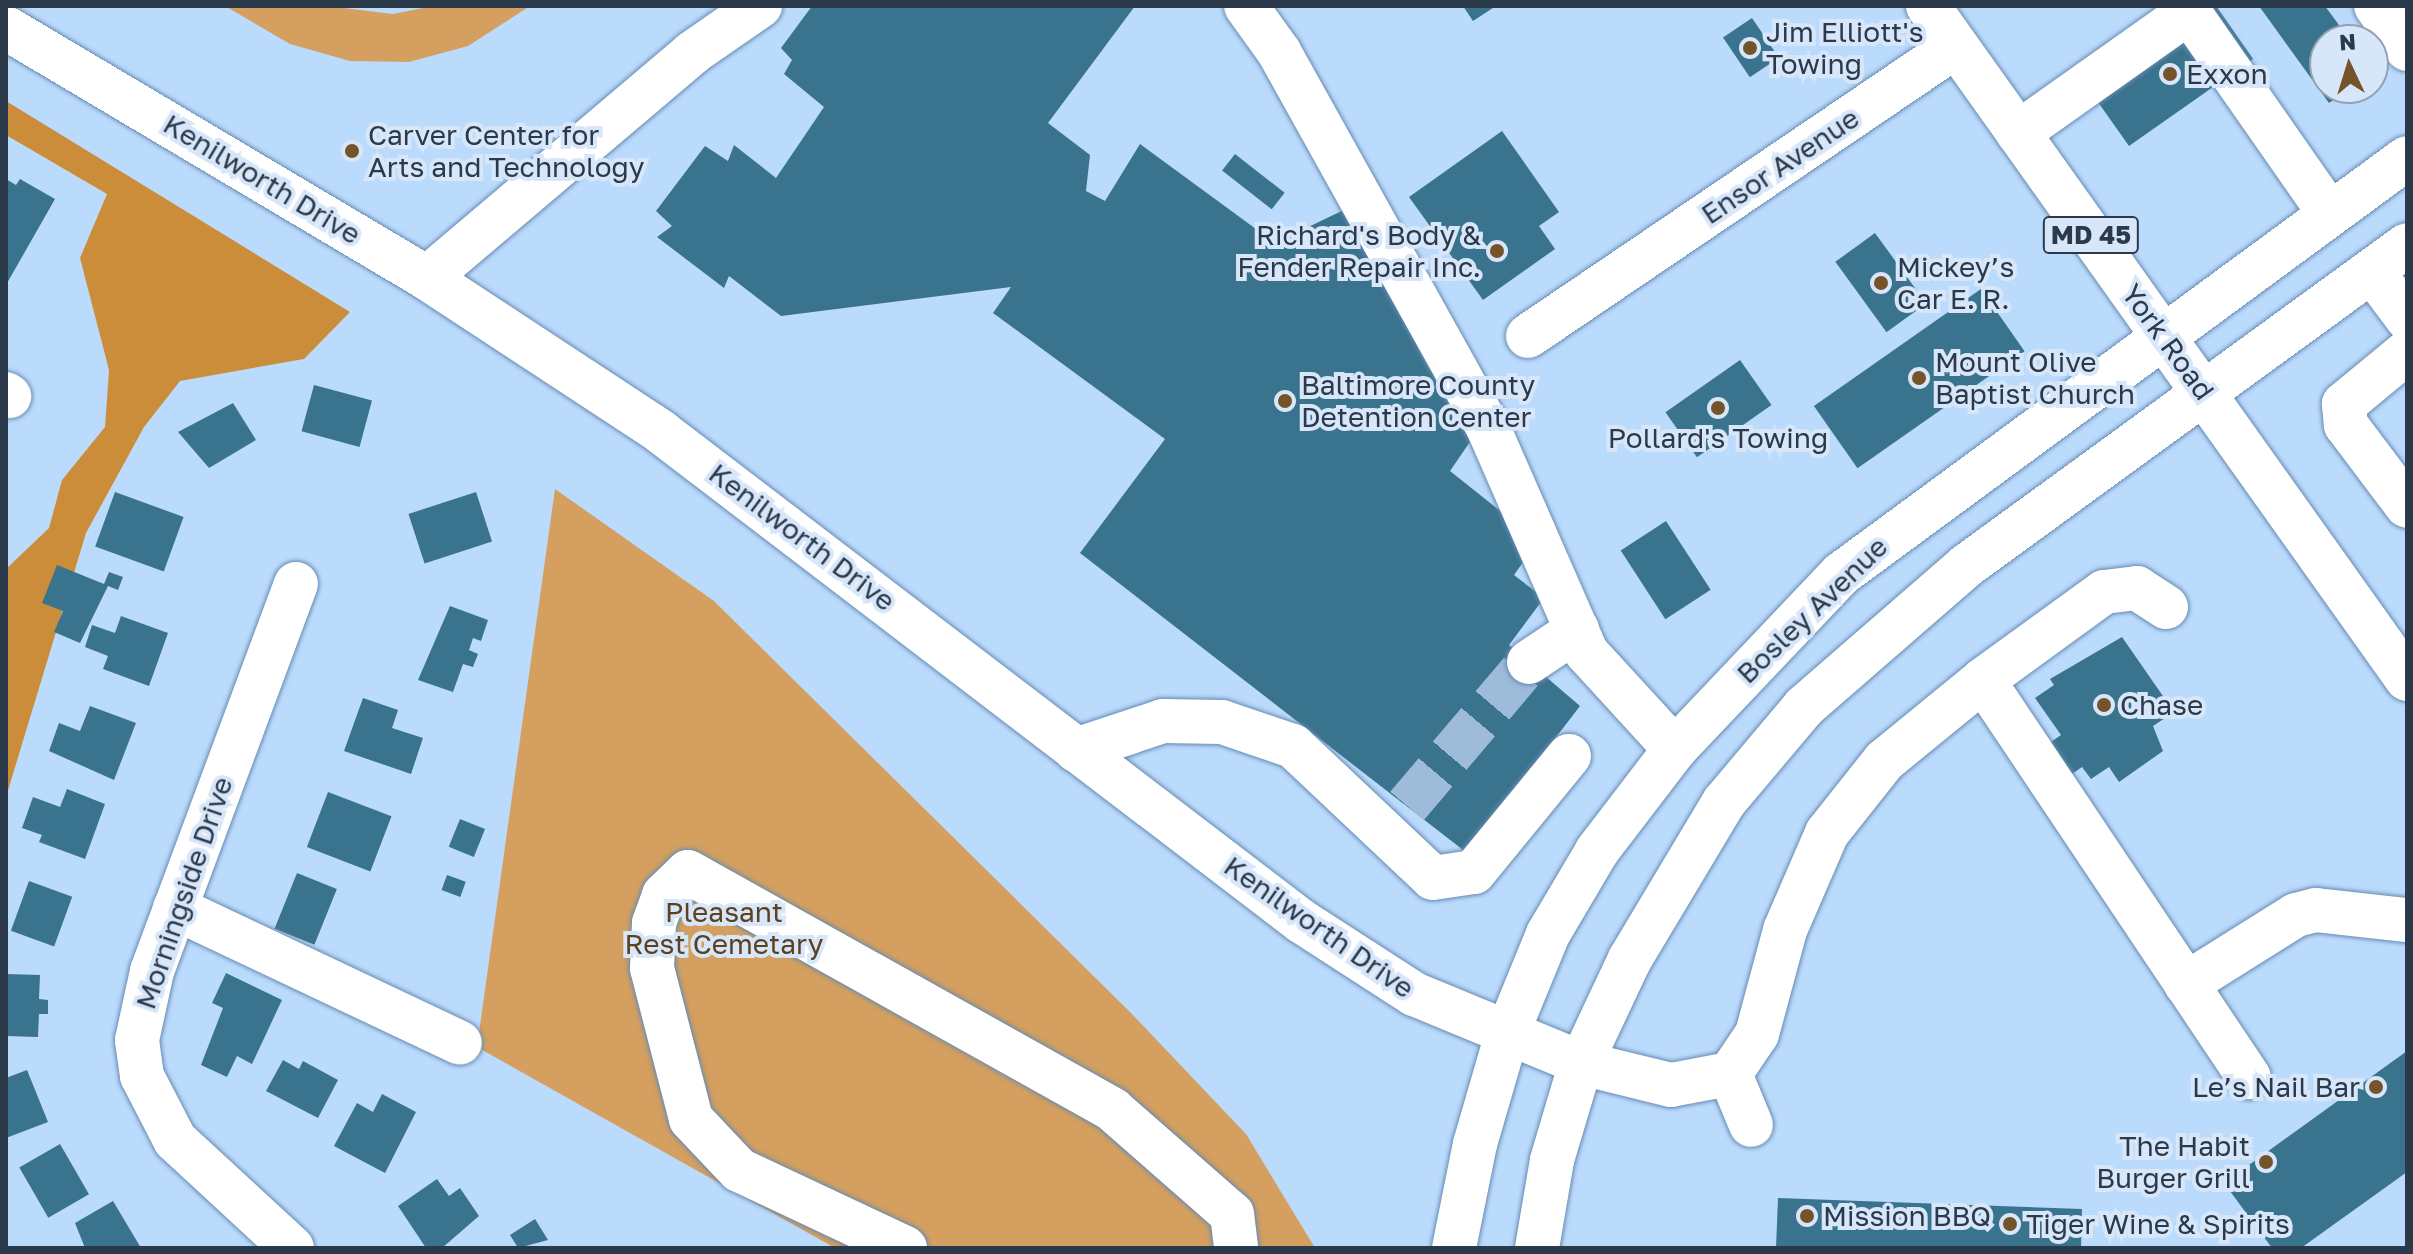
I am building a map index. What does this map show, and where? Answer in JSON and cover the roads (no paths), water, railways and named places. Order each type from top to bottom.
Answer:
[{"type":"main road","points":[[427,278],[692,53],[760,6]]},
{"type":"main road","points":[[1246,6],[1279,52],[1487,425],[1586,652],[1675,749]]},
{"type":"main road","name":"York Road","points":[[1928,6],[2405,673]]},
{"type":"main road","points":[[2376,6],[2407,49]]},
{"type":"main road","points":[[2018,133],[2189,12],[2330,214]]},
{"type":"main road","name":"Kenilworth Drive","points":[[6,28],[427,278],[661,432],[1326,937],[1414,994],[1581,1063],[1671,1085],[1730,1074]]},
{"type":"main road","name":"Ensor Avenue","points":[[1528,336],[1956,46]]},
{"type":"main road","name":"Bosley Avenue","points":[[1454,1248],[1475,1144],[1507,1034],[1548,934],[1597,851],[1675,749],[1841,574],[2407,158]]},
{"type":"main road","points":[[1537,1248],[1552,1160],[1581,1063],[1671,883],[1724,802],[1804,707],[1966,566],[2407,245]]},
{"type":"main road","points":[[2372,271],[2407,318]]},
{"type":"main road","points":[[2407,352],[2344,404],[2346,425],[2407,506]]},
{"type":"main road","name":"Morningside Drive","points":[[292,1248],[175,1140],[142,1076],[141,1009],[175,908],[296,584]]},
{"type":"main road","points":[[1751,1125],[1730,1074],[1757,1034],[1785,930],[1827,833],[1884,761],[1983,680],[2104,592],[2137,588],[2166,607]]},
{"type":"main road","points":[[1529,662],[1577,630]]},
{"type":"main road","points":[[1983,680],[2098,844],[2122,889],[2249,1077]]},
{"type":"main road","points":[[1076,750],[1163,721],[1222,722],[1293,746],[1397,820],[1433,878],[1474,872],[1569,756]]},
{"type":"main road","points":[[905,1248],[739,1170],[691,1119],[652,968],[654,923],[664,895],[688,872],[1113,1110],[1232,1214],[1236,1248]]},
{"type":"main road","points":[[175,908],[460,1043]]},
{"type":"main road","points":[[2186,984],[2296,915],[2327,910],[2407,920]]},
{"type":"tunnel","points":[[1407,806],[1529,662]]},
{"type":"place","name":"Jim Elliott's Towing","points":[[1750,48]]},
{"type":"place","name":"Exxon","points":[[2170,74]]},
{"type":"place","name":"Carver Center for Arts and Technology","points":[[352,151]]},
{"type":"place","name":"Richard's Body & Fender Repair Inc.","points":[[1497,251]]},
{"type":"place","name":"Mickey’s Car E. R.","points":[[1881,283]]},
{"type":"place","name":"Mount Olive Baptist Church","points":[[1919,378]]},
{"type":"place","name":"Baltimore County Detention Center","points":[[1285,401]]},
{"type":"place","name":"Pollard's Towing","points":[[1718,408]]},
{"type":"place","name":"Chase","points":[[2104,705]]},
{"type":"place","name":"Le’s Nail Bar","points":[[2376,1087]]},
{"type":"place","name":"The Habit Burger Grill","points":[[2266,1162]]},
{"type":"place","name":"Mission BBQ","points":[[1807,1216]]},
{"type":"place","name":"Tiger Wine & Spirits","points":[[2010,1224]]},
{"type":"park label","name":"Pleasant Rest Cemetary","points":[[724,928]]}]
